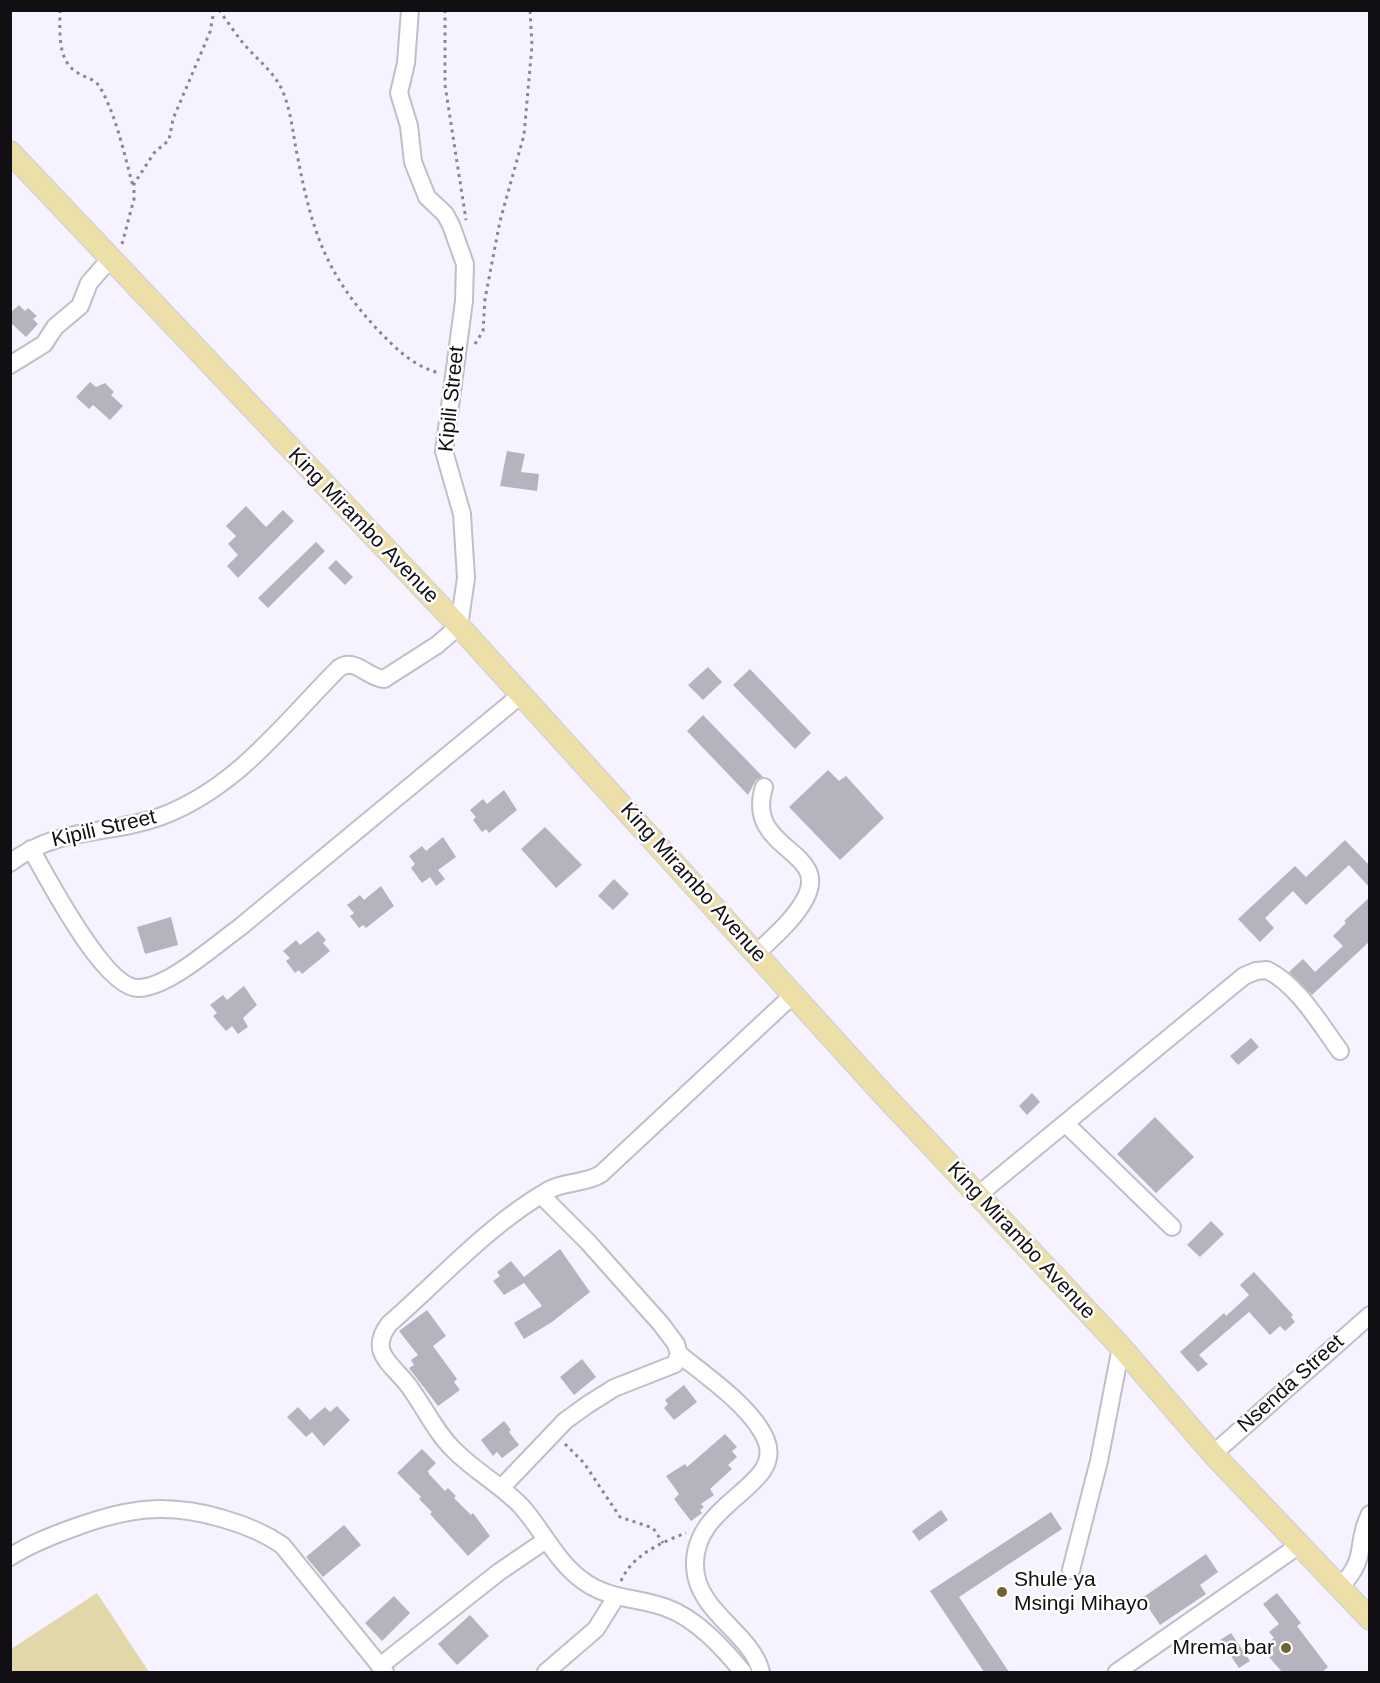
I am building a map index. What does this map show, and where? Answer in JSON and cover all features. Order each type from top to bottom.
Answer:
[{"type":"main road","name":"King Mirambo Avenue","points":[[10,152],[459,626],[793,995],[1121,1347],[1213,1454],[1298,1546],[1370,1619]]},
{"type":"street","name":"Kipili Street","points":[[10,863],[31,849],[57,837],[123,827],[160,817],[190,804],[215,790],[268,745],[339,668],[345,665],[355,665],[378,679],[384,679],[437,645],[459,626],[465,578],[464,528],[444,451],[465,292],[465,264],[451,225],[445,214],[427,197],[413,162],[409,126],[399,93],[406,63],[410,10]]},
{"type":"street","points":[[10,365],[44,344],[55,327],[80,306],[89,283],[113,262]]},
{"type":"street","points":[[31,849],[70,918],[108,969],[124,984],[136,988],[149,986],[163,980],[199,957],[239,928],[522,694]]},
{"type":"street","points":[[756,954],[805,900],[809,886],[809,871],[804,862],[774,838],[766,827],[759,803],[764,787]]},
{"type":"street","points":[[978,1195],[1244,976],[1256,970],[1267,970],[1287,985],[1311,1011],[1340,1051]]},
{"type":"street","points":[[743,1672],[712,1639],[688,1619],[667,1608],[616,1598],[581,1580],[502,1487],[477,1471],[445,1441],[408,1385],[383,1356],[381,1335],[388,1324],[488,1233],[554,1188],[588,1181],[601,1174],[793,995]]},
{"type":"street","points":[[1066,1124],[1172,1227]]},
{"type":"street","points":[[541,1195],[581,1233],[661,1324],[676,1344],[679,1354],[736,1402],[754,1421],[766,1440],[769,1454],[768,1464],[761,1476],[732,1498],[703,1531],[694,1564],[700,1588],[722,1620],[754,1657],[761,1672]]},
{"type":"street","name":"Nsenda Street","points":[[1213,1454],[1370,1315]]},
{"type":"street","points":[[1071,1570],[1099,1461],[1121,1347]]},
{"type":"street","points":[[502,1487],[552,1434],[586,1405],[614,1388],[675,1364],[679,1354]]},
{"type":"street","points":[[10,1557],[40,1541],[101,1518],[150,1508],[200,1511],[266,1534],[282,1545],[382,1669],[489,1579],[546,1540]]},
{"type":"street","points":[[1339,1588],[1358,1566],[1365,1523],[1370,1514]]},
{"type":"street","points":[[1117,1672],[1298,1546]]},
{"type":"street","points":[[546,1672],[596,1629],[616,1598]]},
{"type":"path","points":[[60,10],[61,45],[66,59],[75,71],[97,83],[101,89],[112,114],[134,188],[134,199],[113,262]]},
{"type":"path","points":[[134,188],[154,153],[169,140],[173,119],[210,33],[214,10]]},
{"type":"path","points":[[219,10],[243,43],[267,67],[284,94],[291,118],[303,188],[316,235],[341,287],[392,345],[410,360],[427,370],[453,377]]},
{"type":"path","points":[[445,10],[445,85],[466,226]]},
{"type":"path","points":[[471,349],[483,331],[485,299],[501,221],[524,135],[532,45],[530,10]]},
{"type":"path","points":[[552,1434],[584,1463],[620,1517],[654,1528],[663,1543]]},
{"type":"path","points":[[616,1598],[627,1569],[645,1554],[686,1533],[703,1531]]},
{"type":"shaded area","points":[[97,1593],[149,1672],[11,1672],[11,1649]]},
{"type":"building","points":[[19,305],[25,311],[28,308],[37,316],[33,319],[38,324],[26,337],[10,322],[10,313]]},
{"type":"building","points":[[90,382],[96,387],[105,383],[114,392],[111,395],[123,406],[110,420],[93,405],[89,409],[76,397]]},
{"type":"building","points":[[507,451],[525,454],[521,472],[539,474],[537,491],[500,486]]},
{"type":"building","points":[[246,506],[266,527],[283,510],[294,521],[238,578],[227,566],[238,555],[228,544],[236,536],[226,526]]},
{"type":"building","points":[[316,542],[325,551],[268,608],[258,598]]},
{"type":"building","points":[[336,560],[353,577],[345,585],[328,568]]},
{"type":"building","points":[[708,667],[722,682],[703,700],[688,685]]},
{"type":"building","points":[[750,669],[811,733],[795,749],[733,685]]},
{"type":"building","points":[[703,715],[763,777],[756,780],[748,795],[687,731]]},
{"type":"building","points":[[828,770],[839,781],[846,776],[884,818],[840,860],[789,807]]},
{"type":"building","points":[[504,790],[517,810],[489,833],[486,829],[482,832],[473,820],[476,817],[470,810],[483,799],[487,804]]},
{"type":"building","points":[[545,827],[582,865],[556,888],[521,849]]},
{"type":"building","points":[[443,837],[456,857],[438,870],[445,879],[436,886],[430,877],[422,883],[411,868],[415,864],[409,856],[422,846],[426,851]]},
{"type":"building","points":[[1345,840],[1370,866],[1370,888],[1349,865],[1306,905],[1293,891],[1265,918],[1274,928],[1260,942],[1238,919],[1295,866],[1306,877]]},
{"type":"building","points":[[614,879],[629,894],[613,910],[598,896]]},
{"type":"building","points":[[381,886],[394,906],[366,928],[363,925],[359,928],[350,916],[354,913],[347,905],[360,895],[364,900]]},
{"type":"building","points":[[1370,897],[1370,941],[1312,995],[1289,972],[1303,959],[1315,972],[1343,946],[1333,936],[1346,923],[1344,921]]},
{"type":"building","points":[[171,917],[178,945],[145,954],[137,927]]},
{"type":"building","points":[[318,931],[326,940],[323,943],[330,951],[302,974],[299,970],[295,973],[286,961],[290,958],[283,951],[296,940],[300,945]]},
{"type":"building","points":[[244,986],[257,1005],[243,1018],[248,1027],[238,1034],[232,1026],[226,1031],[213,1016],[217,1013],[210,1005],[223,995],[227,1000]]},
{"type":"building","points":[[1251,1038],[1259,1047],[1238,1065],[1230,1056]]},
{"type":"building","points":[[1032,1093],[1040,1102],[1027,1115],[1019,1106]]},
{"type":"building","points":[[1155,1117],[1194,1157],[1156,1193],[1117,1154]]},
{"type":"building","points":[[1211,1221],[1224,1234],[1200,1257],[1187,1245]]},
{"type":"building","points":[[560,1249],[590,1292],[552,1322],[524,1339],[514,1323],[542,1306],[524,1283],[504,1295],[493,1281],[500,1276],[497,1272],[511,1261],[524,1277]]},
{"type":"building","points":[[1254,1272],[1293,1315],[1291,1317],[1295,1322],[1285,1331],[1280,1326],[1270,1335],[1249,1312],[1199,1355],[1208,1364],[1198,1372],[1180,1352],[1224,1313],[1226,1316],[1249,1295],[1240,1285]]},
{"type":"building","points":[[427,1310],[446,1336],[433,1346],[457,1379],[454,1382],[460,1390],[438,1406],[409,1368],[414,1365],[411,1360],[418,1355],[399,1331]]},
{"type":"building","points":[[582,1359],[596,1377],[574,1395],[560,1377]]},
{"type":"building","points":[[684,1385],[697,1402],[674,1420],[664,1408],[668,1404],[665,1400]]},
{"type":"building","points":[[337,1406],[350,1420],[324,1446],[312,1432],[306,1437],[287,1417],[298,1407],[310,1420],[325,1407],[330,1412]]},
{"type":"building","points":[[504,1421],[519,1445],[502,1458],[497,1452],[493,1456],[481,1440]]},
{"type":"building","points":[[725,1434],[737,1447],[732,1451],[737,1457],[728,1465],[732,1469],[710,1489],[714,1495],[701,1504],[704,1507],[700,1510],[702,1513],[691,1521],[674,1499],[679,1494],[666,1476],[685,1464],[687,1467]]},
{"type":"building","points":[[422,1449],[436,1463],[428,1471],[429,1474],[445,1491],[448,1488],[456,1496],[454,1498],[471,1515],[473,1513],[490,1536],[468,1556],[430,1514],[432,1512],[419,1499],[421,1497],[397,1473]]},
{"type":"building","points":[[941,1510],[948,1520],[919,1541],[912,1531]]},
{"type":"building","points":[[1051,1512],[1062,1529],[959,1597],[1009,1672],[984,1672],[930,1591]]},
{"type":"building","points":[[344,1525],[361,1545],[323,1577],[306,1557]]},
{"type":"building","points":[[1206,1554],[1218,1572],[1200,1585],[1206,1594],[1160,1625],[1142,1598]]},
{"type":"building","points":[[1277,1593],[1301,1623],[1297,1626],[1328,1667],[1322,1672],[1282,1672],[1269,1657],[1274,1653],[1266,1644],[1274,1638],[1269,1632],[1279,1624],[1263,1604]]},
{"type":"building","points":[[394,1596],[410,1613],[382,1641],[365,1623]]},
{"type":"building","points":[[470,1615],[489,1636],[457,1665],[438,1644]]},
{"type":"building","points":[[1231,1633],[1250,1661],[1239,1668],[1220,1640]]},
{"type":"place","name":"Shule ya Msingi Mihayo","points":[[1002,1592]]},
{"type":"place","name":"Mrema bar","points":[[1286,1648]]}]
